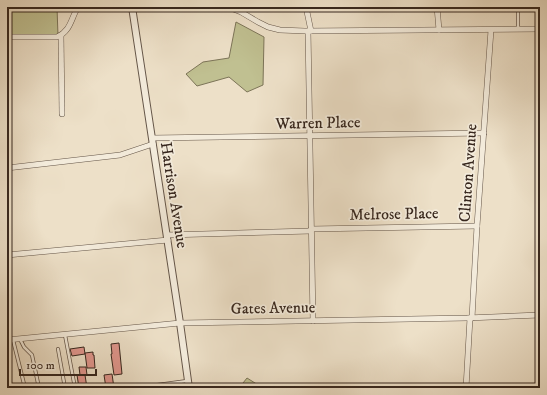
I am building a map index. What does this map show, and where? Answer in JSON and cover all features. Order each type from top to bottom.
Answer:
[{"type":"street","points":[[7,36],[57,37],[63,34],[70,25],[78,7]]},
{"type":"street","points":[[125,7],[159,7]]},
{"type":"street","points":[[228,7],[241,12],[268,27],[280,30],[540,29]]},
{"type":"street","points":[[306,7],[309,31],[309,136],[313,321]]},
{"type":"street","points":[[438,7],[439,30]]},
{"type":"street","name":"Harrison Avenue","points":[[132,8],[189,388]]},
{"type":"street","name":"Clinton Avenue","points":[[466,388],[491,30]]},
{"type":"street","points":[[61,35],[62,114]]},
{"type":"street","name":"Warren Place","points":[[7,168],[120,155],[153,141],[309,136],[484,133]]},
{"type":"street","name":"Melrose Place","points":[[7,255],[167,238],[311,230],[478,226]]},
{"type":"street","name":"Gates Avenue","points":[[10,340],[180,323],[471,318],[540,314]]},
{"type":"lane","points":[[518,7],[518,30]]},
{"type":"lane","points":[[65,334],[76,388]]},
{"type":"lane","points":[[20,339],[24,347],[32,355],[39,388]]},
{"type":"lane","points":[[10,340],[26,388]]},
{"type":"lane","points":[[58,349],[65,388]]},
{"type":"lane","points":[[134,388],[188,381]]},
{"type":"green space","points":[[7,7],[57,7],[58,36],[7,36]]},
{"type":"green space","points":[[236,22],[264,37],[263,85],[247,92],[229,77],[197,86],[186,74],[203,62],[229,58]]},
{"type":"green space","points":[[247,378],[263,388],[239,388]]},
{"type":"building","points":[[119,343],[122,374],[114,375],[111,344]]},
{"type":"building","points":[[84,347],[85,354],[72,356],[70,349]]},
{"type":"building","points":[[93,352],[95,368],[87,368],[85,353]]},
{"type":"building","points":[[79,367],[86,367],[87,375],[85,375],[87,388],[79,388],[77,375],[80,375]]},
{"type":"building","points":[[112,374],[114,388],[106,388],[104,375]]}]
